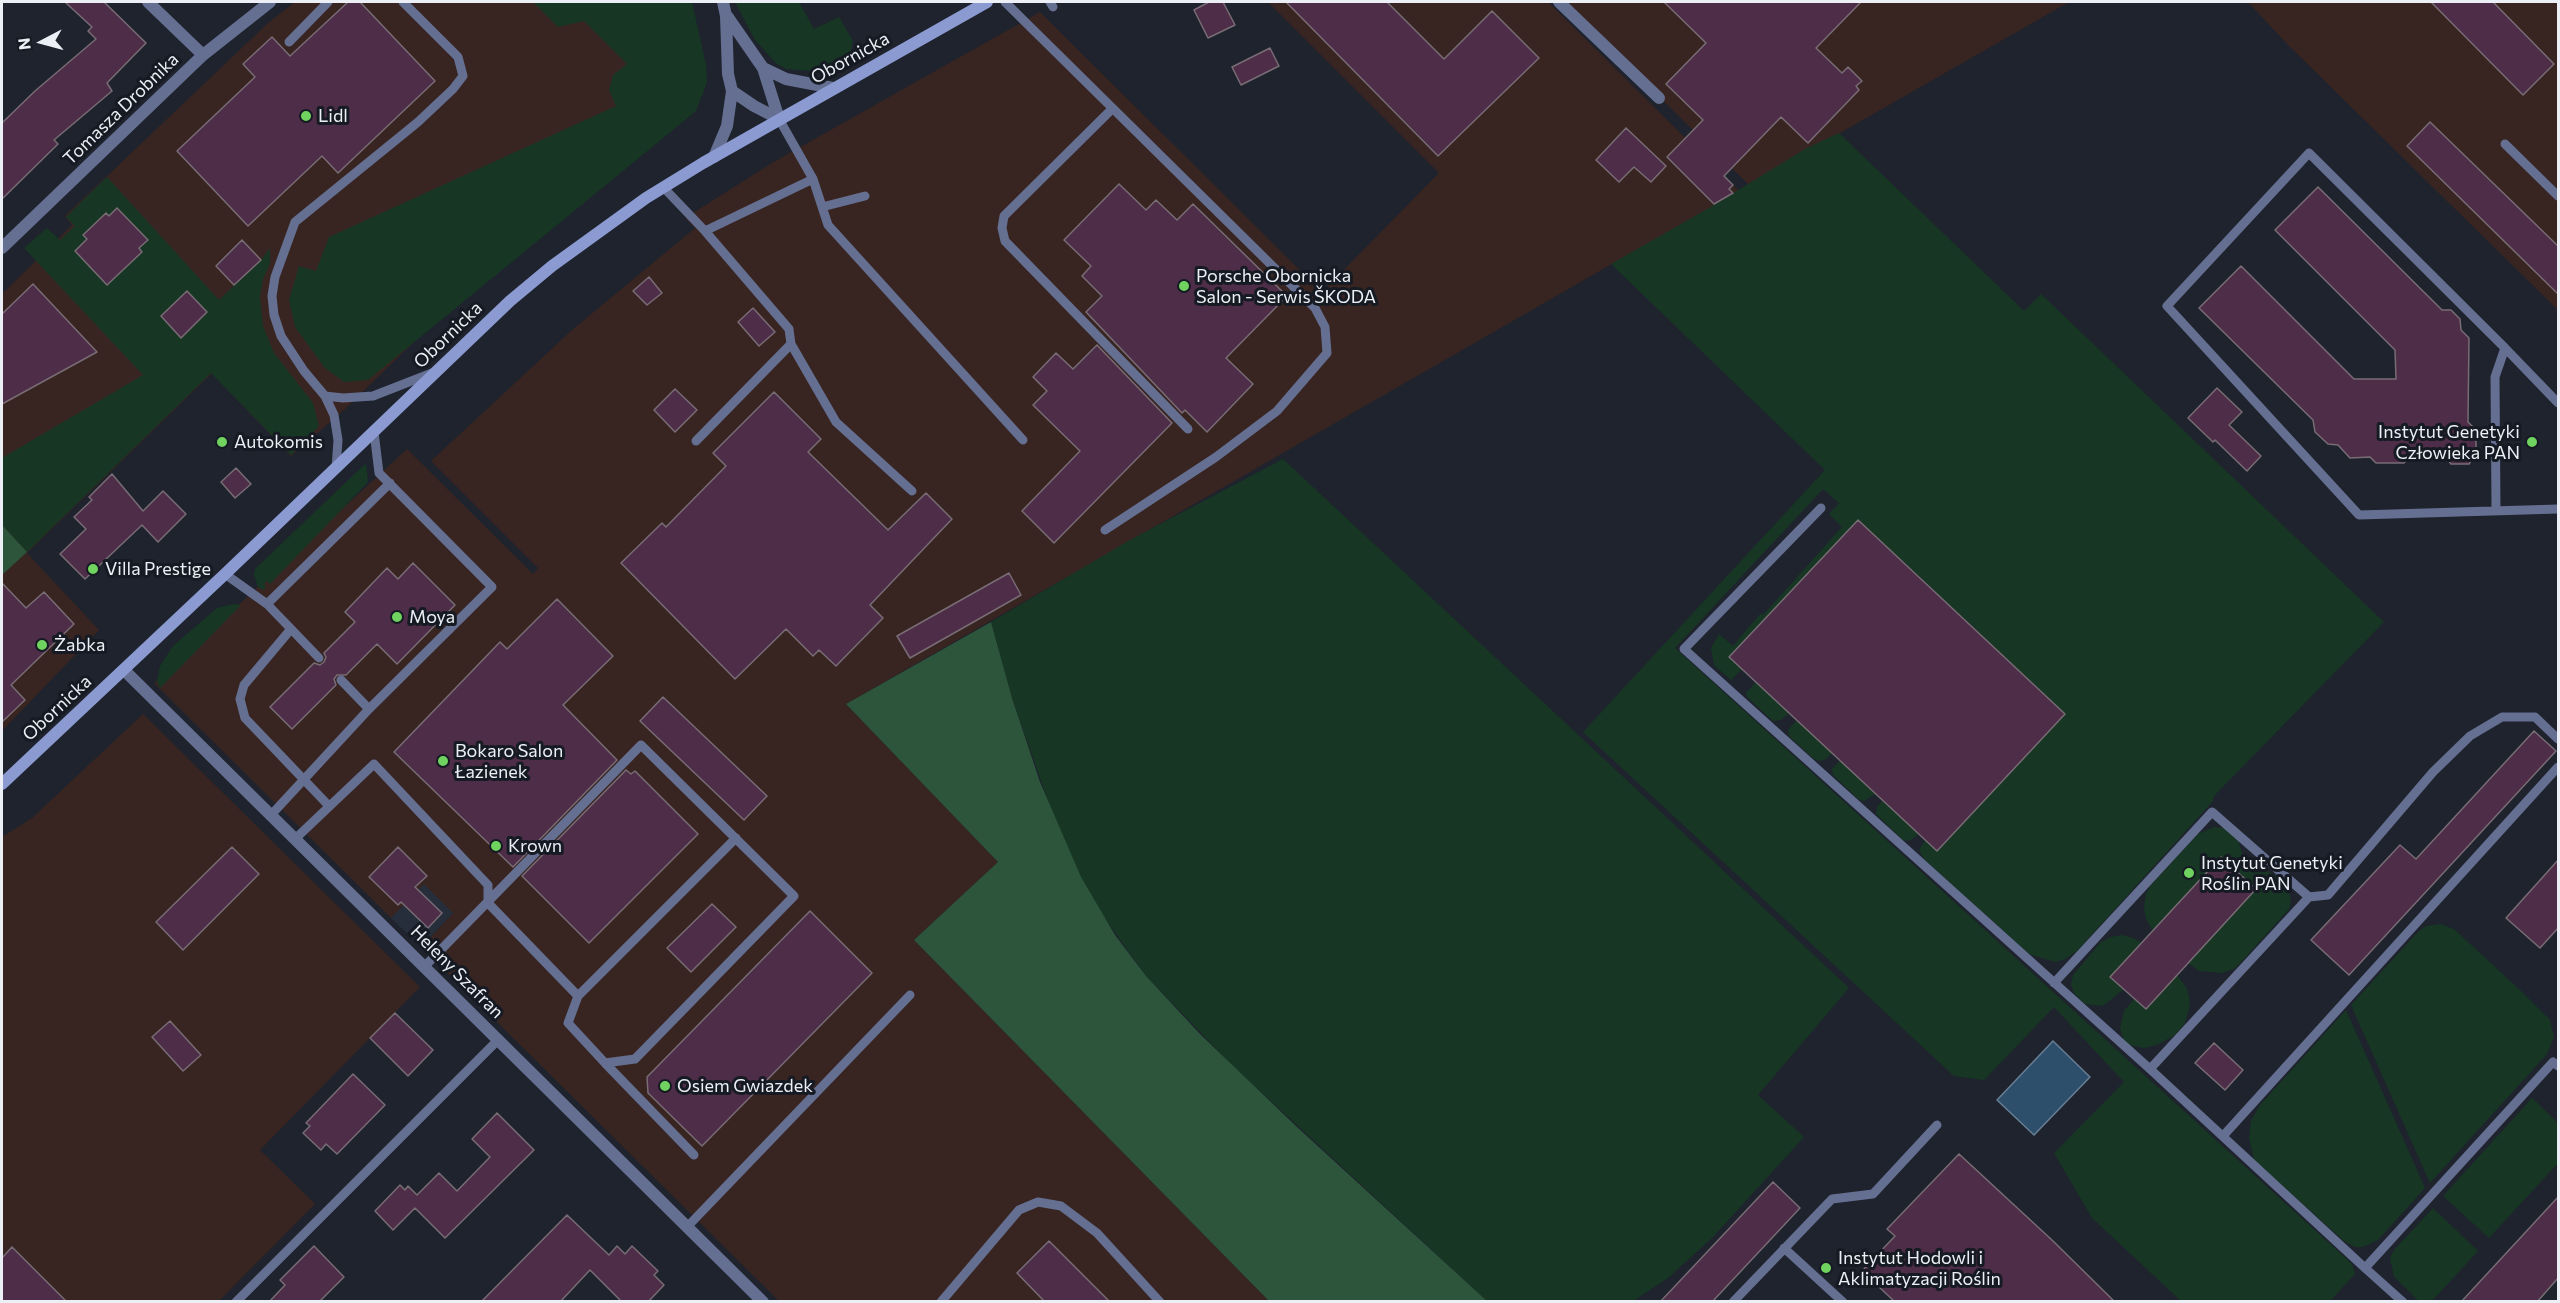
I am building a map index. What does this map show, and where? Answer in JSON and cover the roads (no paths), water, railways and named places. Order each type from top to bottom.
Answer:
[{"type":"main road","name":"Obornicka","points":[[2,783],[124,670],[510,301],[552,266],[664,188],[714,157],[987,2]]},
{"type":"street","points":[[148,2],[203,55]]},
{"type":"street","name":"Tomasza Drobnika","points":[[2,248],[203,55],[270,2]]},
{"type":"street","points":[[714,157],[727,126],[732,91],[728,74],[726,16],[723,2]]},
{"type":"street","points":[[1559,2],[1659,98]]},
{"type":"street","points":[[726,16],[764,68],[779,119]]},
{"type":"street","points":[[764,68],[786,79],[833,88]]},
{"type":"street","points":[[732,91],[779,119]]},
{"type":"street","name":"Heleny Szafran","points":[[124,670],[763,1302]]},
{"type":"lane","points":[[289,42],[328,2]]},
{"type":"lane","points":[[336,468],[336,424],[325,396],[304,371],[281,336],[274,315],[272,296],[275,277],[295,222],[418,122],[453,89],[463,76],[458,57],[403,2]]},
{"type":"lane","points":[[1005,2],[1316,308],[1325,327],[1327,353],[1277,411],[1216,457],[1105,530]]},
{"type":"lane","points":[[1112,109],[1004,216],[1002,228],[1005,241],[1188,429]]},
{"type":"lane","points":[[779,119],[813,179],[828,225],[1023,440]]},
{"type":"lane","points":[[2505,144],[2559,196]]},
{"type":"lane","points":[[2559,403],[2309,153],[2167,306],[2359,515],[2559,509]]},
{"type":"lane","points":[[705,231],[813,179]]},
{"type":"lane","points":[[664,188],[705,231],[789,329],[790,344],[836,422],[912,491]]},
{"type":"lane","points":[[822,207],[865,196]]},
{"type":"lane","points":[[696,441],[790,344]]},
{"type":"lane","points":[[2496,511],[2495,377],[2505,348]]},
{"type":"lane","points":[[325,396],[343,398],[373,396],[434,373]]},
{"type":"lane","points":[[271,815],[369,709],[492,587],[379,473],[374,432]]},
{"type":"lane","points":[[267,604],[390,483]]},
{"type":"lane","points":[[1821,508],[1684,649],[2150,1069],[2223,1136],[2247,1162],[2403,1302]]},
{"type":"lane","points":[[225,574],[267,604],[319,658]]},
{"type":"lane","points":[[291,629],[244,686],[240,699],[245,718],[329,806]]},
{"type":"lane","points":[[341,680],[369,709]]},
{"type":"lane","points":[[2150,1069],[2309,897],[2328,895],[2433,772],[2470,736],[2502,717],[2535,717],[2559,739]]},
{"type":"lane","points":[[424,966],[641,745],[794,896],[634,1059],[604,1063]]},
{"type":"lane","points":[[295,839],[374,764],[488,885],[488,903],[578,996]]},
{"type":"lane","points":[[2223,1136],[2559,767]]},
{"type":"lane","points":[[2054,983],[2212,812],[2309,897]]},
{"type":"lane","points":[[694,1155],[568,1023],[578,996],[736,838]]},
{"type":"lane","points":[[688,1226],[910,995]]},
{"type":"lane","points":[[236,1302],[499,1040]]},
{"type":"lane","points":[[2365,1268],[2553,1062],[2559,1066]]},
{"type":"lane","points":[[1733,1302],[1832,1199],[1873,1194],[1937,1125]]},
{"type":"lane","points":[[941,1302],[1019,1209],[1038,1202],[1061,1206],[1097,1233],[1160,1302]]},
{"type":"lane","points":[[1784,1248],[1843,1302]]},
{"type":"water","points":[[2053,1041],[2090,1077],[2034,1135],[1997,1100]]},
{"type":"place","name":"Lidl","points":[[306,116]]},
{"type":"place","name":"Porsche Obornicka Salon - Serwis ŠKODA","points":[[1184,286]]},
{"type":"place","name":"Autokomis","points":[[222,442]]},
{"type":"place","name":"Instytut Genetyki Człowieka PAN","points":[[2532,442]]},
{"type":"place","name":"Villa Prestige","points":[[93,569]]},
{"type":"place","name":"Moya","points":[[397,617]]},
{"type":"place","name":"Żabka","points":[[42,645]]},
{"type":"place","name":"Bokaro Salon Łazienek","points":[[443,761]]},
{"type":"place","name":"Krown","points":[[496,846]]},
{"type":"place","name":"Instytut Genetyki Roślin PAN","points":[[2189,873]]},
{"type":"place","name":"Osiem Gwiazdek","points":[[665,1086]]},
{"type":"place","name":"Instytut Hodowli i Aklimatyzacji Roślin","points":[[1826,1268]]}]
